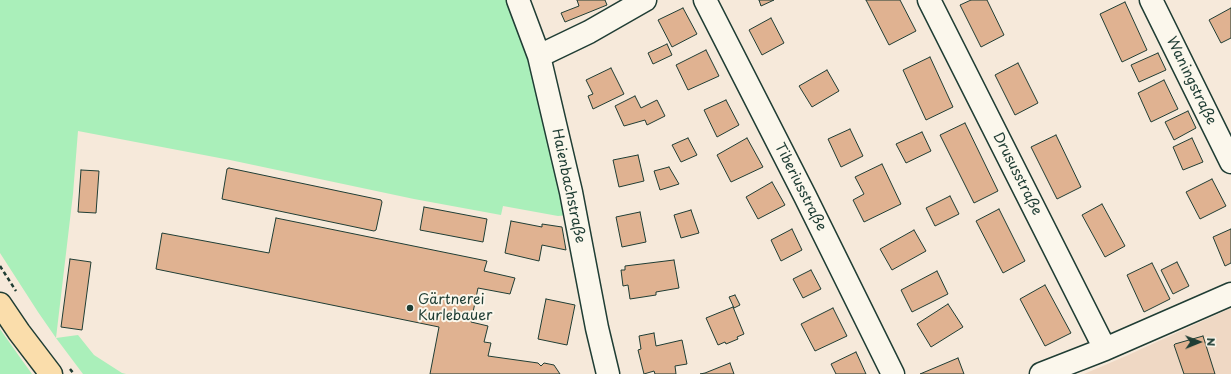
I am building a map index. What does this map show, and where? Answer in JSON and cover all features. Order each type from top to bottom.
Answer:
[{"type":"main road","points":[[0,304],[51,374]]},
{"type":"street","name":"Haienbachstraße","points":[[518,0],[539,56],[571,192],[597,328],[608,374]]},
{"type":"street","points":[[539,56],[589,32],[645,0]]},
{"type":"street","name":"Tiberiusstraße","points":[[706,0],[802,189],[893,374]]},
{"type":"street","name":"Drususstraße","points":[[929,0],[1105,349]]},
{"type":"street","name":"Waningstraße","points":[[1151,0],[1231,162]]},
{"type":"street","points":[[1041,374],[1105,349],[1231,294]]},
{"type":"shaded area","points":[[1231,308],[1231,374],[1084,374],[1126,356]]},
{"type":"green space","points":[[0,0],[511,0],[529,50],[568,215],[558,216],[503,206],[501,215],[414,199],[230,160],[78,131],[73,194],[56,338],[0,253]]},
{"type":"green space","points":[[0,329],[19,356],[32,374],[0,374]]},
{"type":"green space","points":[[78,335],[94,355],[126,374],[83,374],[56,338]]},
{"type":"building","points":[[577,0],[605,0],[607,5],[565,22],[561,13],[579,6]]},
{"type":"building","points":[[759,0],[774,0],[761,6]]},
{"type":"building","points":[[866,0],[900,0],[916,31],[889,45]]},
{"type":"building","points":[[971,0],[987,0],[1004,35],[981,47],[960,5]]},
{"type":"building","points":[[1125,2],[1147,50],[1122,62],[1100,14]]},
{"type":"building","points":[[683,8],[697,34],[672,47],[658,20]]},
{"type":"building","points":[[1231,8],[1231,38],[1221,43],[1209,20]]},
{"type":"building","points":[[771,18],[784,43],[762,55],[749,30]]},
{"type":"building","points":[[667,44],[672,55],[653,64],[648,53]]},
{"type":"building","points":[[706,50],[719,76],[688,90],[676,65]]},
{"type":"building","points":[[1158,53],[1166,70],[1139,82],[1131,65]]},
{"type":"building","points":[[930,57],[953,107],[926,120],[903,70]]},
{"type":"building","points":[[1018,63],[1038,103],[1015,115],[995,75]]},
{"type":"building","points":[[611,68],[624,94],[593,109],[588,96],[593,94],[586,80]]},
{"type":"building","points":[[827,70],[839,91],[812,107],[799,86]]},
{"type":"building","points":[[1164,80],[1178,109],[1151,122],[1138,93]]},
{"type":"building","points":[[635,96],[641,108],[657,100],[665,116],[647,125],[645,120],[624,126],[615,106]]},
{"type":"building","points":[[726,100],[739,125],[717,137],[704,110]]},
{"type":"building","points":[[1188,111],[1196,128],[1174,140],[1165,122]]},
{"type":"building","points":[[965,123],[998,191],[974,203],[940,135]]},
{"type":"building","points":[[850,129],[863,156],[841,167],[828,139]]},
{"type":"building","points":[[922,132],[931,151],[906,163],[896,144]]},
{"type":"building","points":[[1056,135],[1081,187],[1057,199],[1031,147]]},
{"type":"building","points":[[688,138],[697,155],[681,162],[672,145]]},
{"type":"building","points":[[747,138],[763,167],[731,182],[717,155]]},
{"type":"building","points":[[1192,138],[1203,162],[1183,170],[1173,147]]},
{"type":"building","points":[[638,155],[644,181],[619,187],[613,160]]},
{"type":"building","points":[[882,164],[901,204],[864,222],[853,200],[864,194],[855,177]]},
{"type":"building","points":[[669,167],[679,184],[660,190],[654,171]]},
{"type":"building","points":[[229,168],[381,200],[382,202],[376,230],[374,231],[222,199],[227,169]]},
{"type":"building","points":[[81,170],[99,171],[96,213],[78,212]]},
{"type":"building","points":[[1212,179],[1226,206],[1200,219],[1186,192]]},
{"type":"building","points":[[772,182],[785,205],[758,219],[746,197]]},
{"type":"building","points":[[950,196],[959,214],[935,226],[926,208]]},
{"type":"building","points":[[1102,204],[1125,246],[1105,257],[1082,215]]},
{"type":"building","points":[[424,207],[487,219],[483,242],[420,230]]},
{"type":"building","points":[[999,209],[1025,261],[1003,273],[976,221]]},
{"type":"building","points":[[691,210],[699,233],[681,238],[674,215]]},
{"type":"building","points":[[640,212],[646,242],[622,247],[616,217]]},
{"type":"building","name":"Gärtnerei Kurlebauer","points":[[276,218],[487,261],[484,271],[515,278],[510,294],[478,288],[471,322],[488,326],[484,342],[491,343],[488,356],[538,363],[541,366],[544,363],[554,365],[560,374],[430,374],[439,327],[156,269],[162,233],[269,253]]},
{"type":"building","points":[[511,221],[542,227],[542,224],[562,227],[566,250],[542,245],[539,261],[505,253]]},
{"type":"building","points":[[792,229],[802,250],[781,261],[771,240]]},
{"type":"building","points":[[1231,229],[1231,263],[1225,266],[1213,237]]},
{"type":"building","points":[[914,230],[926,251],[892,270],[880,249]]},
{"type":"building","points":[[70,259],[91,262],[82,330],[61,327]]},
{"type":"building","points":[[674,260],[679,288],[656,292],[656,295],[630,299],[628,285],[623,286],[621,270],[625,270],[625,266]]},
{"type":"building","points":[[1177,262],[1189,286],[1173,294],[1161,270]]},
{"type":"building","points":[[1152,263],[1170,299],[1144,312],[1127,275]]},
{"type":"building","points":[[811,270],[821,289],[803,298],[793,279]]},
{"type":"building","points":[[937,271],[948,294],[912,312],[901,290]]},
{"type":"building","points":[[1045,285],[1071,333],[1045,346],[1020,299]]},
{"type":"building","points":[[735,295],[740,305],[734,308],[729,297]]},
{"type":"building","points":[[546,299],[575,305],[567,345],[538,339]]},
{"type":"building","points":[[948,304],[963,327],[931,347],[917,324]]},
{"type":"building","points":[[733,307],[744,334],[737,337],[738,339],[726,344],[725,342],[718,345],[706,318]]},
{"type":"building","points":[[833,308],[847,336],[815,351],[801,324]]},
{"type":"building","points":[[654,333],[656,346],[682,340],[687,364],[675,366],[676,374],[655,374],[654,371],[644,374],[638,350],[641,349],[639,336]]},
{"type":"building","points":[[1203,336],[1215,374],[1184,374],[1174,345]]},
{"type":"building","points":[[856,352],[866,374],[836,374],[831,364]]},
{"type":"building","points":[[958,358],[964,374],[920,374]]},
{"type":"building","points":[[730,363],[734,374],[700,374],[705,373]]},
{"type":"place","name":"Gärtnerei Kurlebauer","points":[[410,308]]}]
